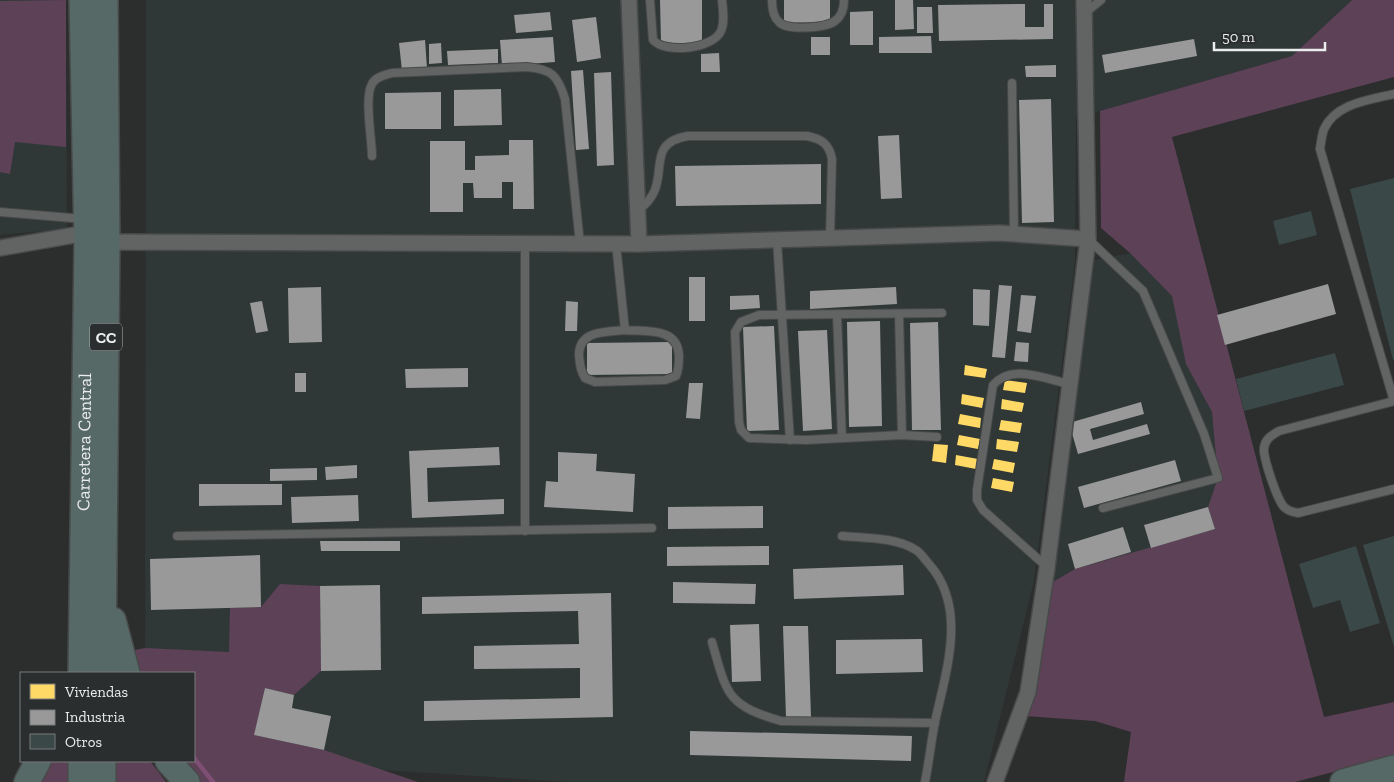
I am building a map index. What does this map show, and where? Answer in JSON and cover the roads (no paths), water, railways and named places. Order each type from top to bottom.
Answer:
[{"type":"highway","name":"Carretera Central","points":[[82,0],[104,578],[103,672]]},
{"type":"highway","name":"Carretera Central","points":[[81,672],[92,234],[104,0]]},
{"type":"highway","points":[[104,578],[116,637],[127,672]]},
{"type":"highway","points":[[69,672],[81,628]]},
{"type":"highway","points":[[27,782],[37,762]]},
{"type":"highway","points":[[81,762],[82,782]]},
{"type":"highway","points":[[103,762],[103,782]]},
{"type":"highway","points":[[169,762],[187,782]]},
{"type":"highway","points":[[1343,782],[1394,768]]},
{"type":"street","points":[[629,0],[636,211],[639,244]]},
{"type":"street","points":[[995,782],[1028,692],[1048,568],[1088,239],[1084,7]]},
{"type":"street","points":[[0,248],[92,234],[526,244],[639,244],[1014,234],[1088,239]]},
{"type":"lane","points":[[650,0],[653,40],[657,45],[667,48],[702,45],[716,38],[721,32],[723,23],[722,0]]},
{"type":"lane","points":[[772,0],[775,16],[779,23],[786,27],[830,24],[841,15],[844,0]]},
{"type":"lane","points":[[1084,7],[1101,0]]},
{"type":"lane","points":[[372,156],[369,97],[372,84],[379,77],[392,73],[527,66],[543,68],[554,75],[561,86],[565,99],[580,244]]},
{"type":"lane","points":[[1012,84],[1014,234]]},
{"type":"lane","points":[[1394,94],[1352,104],[1332,116],[1324,129],[1320,148],[1394,401],[1279,431],[1269,438],[1264,446],[1264,454],[1279,499],[1290,512],[1298,513],[1394,489]]},
{"type":"lane","points":[[636,211],[652,198],[656,191],[661,153],[670,141],[688,136],[807,136],[825,142],[830,149],[832,159],[830,238]]},
{"type":"lane","points":[[0,212],[92,234]]},
{"type":"lane","points":[[1088,239],[1143,291],[1204,434],[1218,478],[1103,508]]},
{"type":"lane","points":[[777,240],[790,440]]},
{"type":"lane","points":[[525,531],[526,244]]},
{"type":"lane","points":[[616,244],[625,330]]},
{"type":"lane","points":[[937,437],[902,435],[790,440],[749,438],[742,430],[740,422],[737,327],[748,318],[759,315],[942,313]]},
{"type":"lane","points":[[899,314],[902,435]]},
{"type":"lane","points":[[837,315],[842,438]]},
{"type":"lane","points":[[625,330],[663,333],[673,338],[678,348],[679,368],[676,376],[665,380],[595,382],[585,378],[580,367],[579,346],[584,338],[596,334],[625,330]]},
{"type":"lane","points":[[1048,568],[983,510],[977,500],[977,490],[993,384],[1008,373],[1018,373],[1070,384]]},
{"type":"lane","points":[[177,536],[652,528]]},
{"type":"lane","points":[[842,536],[897,542],[917,550],[936,571],[945,592],[952,623],[949,664],[935,723],[925,782]]},
{"type":"lane","points":[[712,642],[725,688],[740,705],[760,715],[781,721],[935,723]]},
{"type":"waterway","points":[[195,759],[213,782]]}]
